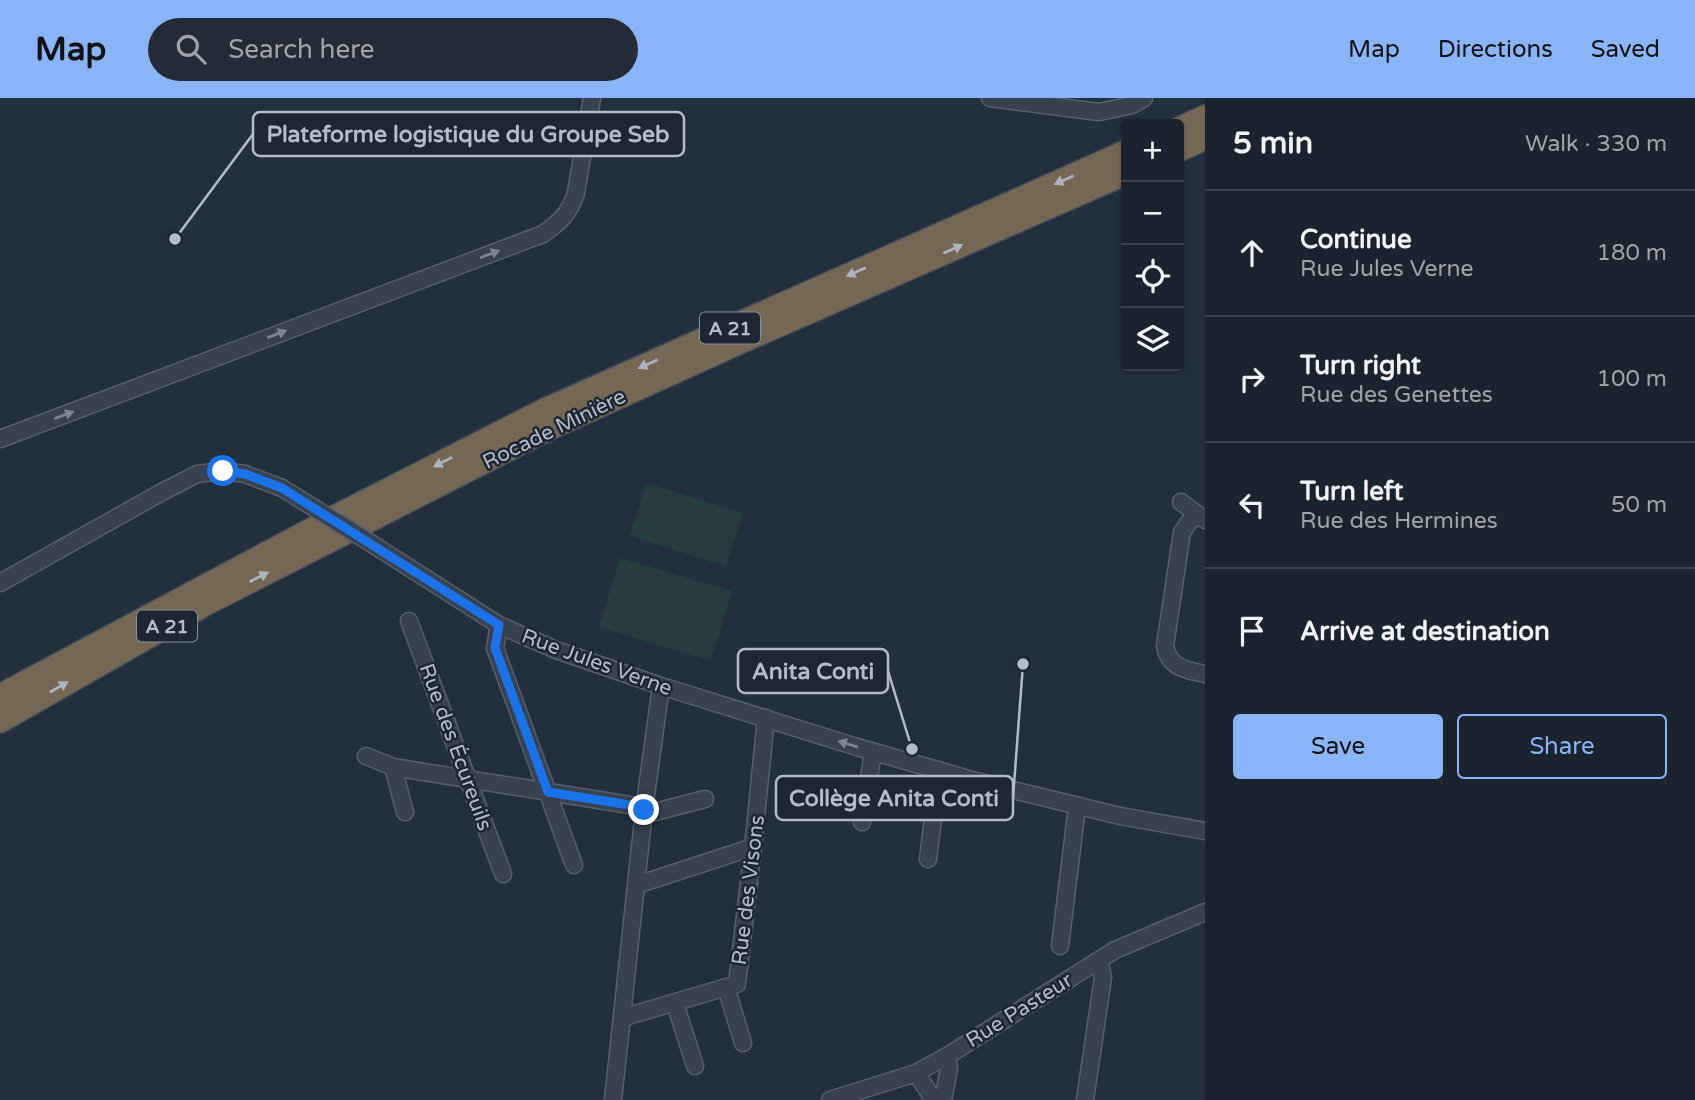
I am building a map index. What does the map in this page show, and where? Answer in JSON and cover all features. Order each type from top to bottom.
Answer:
[{"type":"highway","points":[[1184,127],[1205,117]]},
{"type":"highway","points":[[1184,148],[1205,138]]},
{"type":"highway","name":"Rocade Minière","points":[[0,696],[339,515],[543,411],[1121,154]]},
{"type":"highway","name":"Rocade Minière","points":[[0,721],[205,604],[550,428],[1121,175]]},
{"type":"street","points":[[0,439],[543,234],[562,220],[571,208],[592,98]]},
{"type":"street","points":[[989,98],[1099,112],[1132,105],[1144,98]]},
{"type":"street","name":"Rue Jules Verne","points":[[0,583],[197,474],[223,471],[245,474],[282,488],[499,625],[556,650],[661,686],[873,752],[1120,816],[1205,831]]},
{"type":"street","points":[[1181,502],[1201,517],[1182,532],[1164,646],[1174,665],[1183,670],[1205,674]]},
{"type":"street","name":"Rue des Écureuils","points":[[409,621],[503,874]]},
{"type":"street","points":[[499,625],[495,648],[575,865]]},
{"type":"street","points":[[613,1100],[644,810],[661,686]]},
{"type":"street","name":"Rue des Visons","points":[[622,1020],[737,984],[766,718]]},
{"type":"street","points":[[862,822],[873,752]]},
{"type":"street","points":[[366,756],[394,767],[636,806],[651,813],[705,799]]},
{"type":"street","points":[[394,767],[405,812]]},
{"type":"street","points":[[928,859],[939,770]]},
{"type":"street","points":[[1060,946],[1076,815],[1080,806]]},
{"type":"street","points":[[636,884],[753,847]]},
{"type":"street","name":"Rue Pasteur","points":[[830,1100],[916,1073],[1096,962],[1123,947],[1205,912]]},
{"type":"street","points":[[1084,1100],[1103,977],[1096,962]]},
{"type":"street","points":[[726,987],[743,1043]]},
{"type":"street","points":[[675,1003],[695,1066]]},
{"type":"street","points":[[943,1100],[949,1069],[947,1056]]},
{"type":"street","points":[[916,1073],[934,1100]]},
{"type":"green space","points":[[646,483],[743,513],[726,566],[630,536]]},
{"type":"green space","points":[[620,558],[732,591],[711,661],[599,627]]},
{"type":"place","name":"Plateforme logistique du Groupe Seb","points":[[175,239]]},
{"type":"place","name":"Collège Anita Conti","points":[[1023,664]]},
{"type":"place","name":"Anita Conti","points":[[912,749]]},
{"type":"route","points":[[223,471],[245,474],[282,488],[499,625],[495,648],[548,792],[636,806],[644,810]]}]
